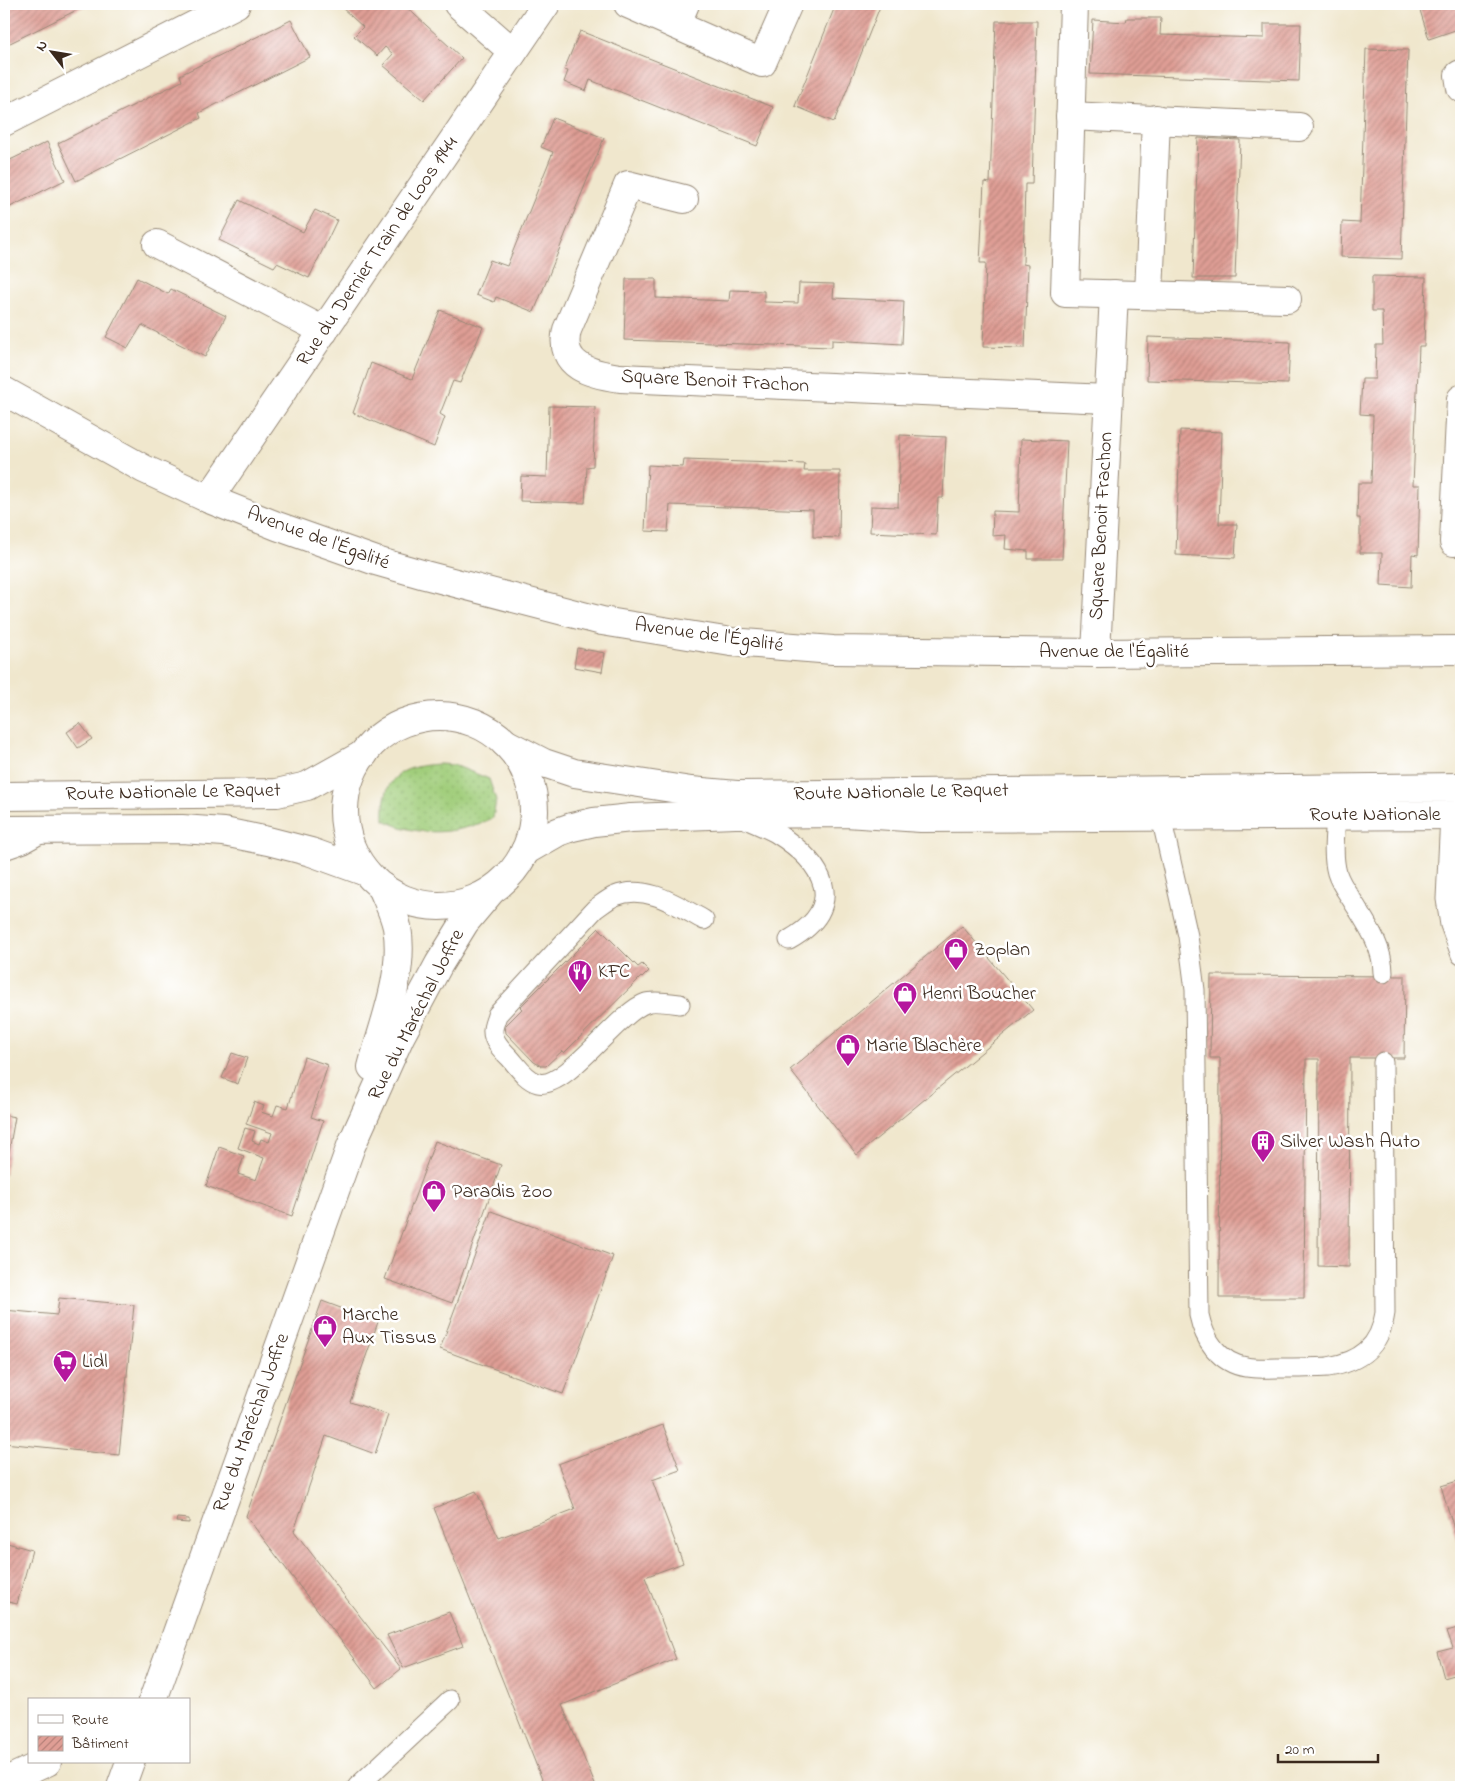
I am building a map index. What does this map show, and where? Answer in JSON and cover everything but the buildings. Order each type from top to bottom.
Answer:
[{"type":"street","points":[[4,122],[236,4]]},
{"type":"street","points":[[458,4],[513,52]]},
{"type":"street","name":"Rue du Dernier Train de Loos 1944","points":[[209,499],[546,4]]},
{"type":"street","points":[[628,4],[681,14],[762,63],[788,4]]},
{"type":"street","points":[[1074,4],[1065,292],[1288,299]]},
{"type":"street","points":[[1461,74],[1459,75],[1461,88]]},
{"type":"street","points":[[1070,116],[1299,126]]},
{"type":"street","points":[[1149,295],[1156,120]]},
{"type":"street","name":"Square Benoit Frachon","points":[[684,199],[628,185],[565,339],[568,354],[579,367],[598,374],[620,378],[1108,399]]},
{"type":"street","points":[[157,244],[324,332]]},
{"type":"street","name":"Square Benoit Frachon","points":[[1096,653],[1114,294]]},
{"type":"street","name":"Avenue de l'Égalité","points":[[4,391],[144,469],[209,499],[277,526],[376,561],[434,578],[602,621],[731,642],[833,650],[1096,653],[1461,650]]},
{"type":"street","points":[[1454,542],[1461,399]]},
{"type":"street","points":[[364,754],[378,738],[396,727],[417,719],[432,717],[448,717],[469,721],[488,730],[505,743],[524,769],[533,799],[533,820],[525,851],[508,877],[491,890]]},
{"type":"street","name":"Route Nationale Le Raquet","points":[[505,743],[544,763],[574,773],[722,794],[1306,790]]},
{"type":"street","name":"Route Nationale Le Raquet","points":[[4,796],[277,793],[307,786],[364,754]]},
{"type":"street","name":"Rue du Maréchal Joffre","points":[[351,1146],[394,986],[399,954],[397,926],[374,879],[354,854],[347,834],[345,802],[349,782],[364,754]]},
{"type":"street","name":"Route Nationale","points":[[1306,790],[1461,788]]},
{"type":"street","points":[[48,830],[49,796]]},
{"type":"street","name":"Route Nationale Le Raquet","points":[[525,851],[558,832],[594,822],[650,817],[846,813],[921,818],[1288,816]]},
{"type":"street","name":"Route Nationale","points":[[1288,816],[1456,816]]},
{"type":"street","name":"Route Nationale Le Raquet","points":[[4,830],[182,829],[224,832],[311,852],[374,879],[395,895],[410,902],[452,906],[472,900],[491,890]]},
{"type":"street","name":"Rue du Maréchal Joffre","points":[[151,1695],[351,1146],[400,1037],[439,964],[461,928],[491,890]]},
{"type":"street","points":[[4,1782],[43,1764]]},
{"type":"street","points":[[121,1787],[129,1764]]},
{"type":"lane","points":[[735,814],[775,833],[786,841],[815,867],[824,885],[823,904],[818,916],[804,932],[789,940]]},
{"type":"lane","points":[[1336,815],[1335,858],[1337,874],[1378,944],[1383,973]]},
{"type":"lane","points":[[1456,816],[1454,900],[1450,925],[1461,955]]},
{"type":"lane","points":[[1161,817],[1188,936],[1195,990],[1199,1315],[1205,1335],[1211,1345],[1226,1359],[1235,1364],[1254,1368],[1328,1367],[1339,1365],[1361,1356],[1379,1335],[1384,1313],[1383,1062]]},
{"type":"lane","points":[[4,850],[24,843],[48,830]]},
{"type":"lane","points":[[680,1004],[647,1002],[624,1017],[563,1075],[545,1084],[536,1083],[527,1077],[498,1045],[493,1031],[497,1015],[595,909],[614,896],[629,892],[645,892],[669,901],[704,920]]},
{"type":"lane","points":[[357,1787],[450,1700]]},
{"type":"green space","points":[[439,764],[454,765],[489,779],[496,800],[493,818],[466,828],[438,832],[411,830],[384,820],[386,794],[390,784],[396,777],[413,768]]},
{"type":"place","name":"Zoplan","points":[[956,971]]},
{"type":"place","name":"KFC","points":[[580,993]]},
{"type":"place","name":"Henri Boucher","points":[[905,1015]]},
{"type":"place","name":"Marie Blachère","points":[[848,1067]]},
{"type":"place","name":"Silver Wash Auto","points":[[1263,1163]]},
{"type":"place","name":"Paradis Zoo","points":[[434,1213]]},
{"type":"place","name":"Marche Aux Tissus","points":[[325,1348]]},
{"type":"place","name":"Lidl","points":[[65,1383]]}]
